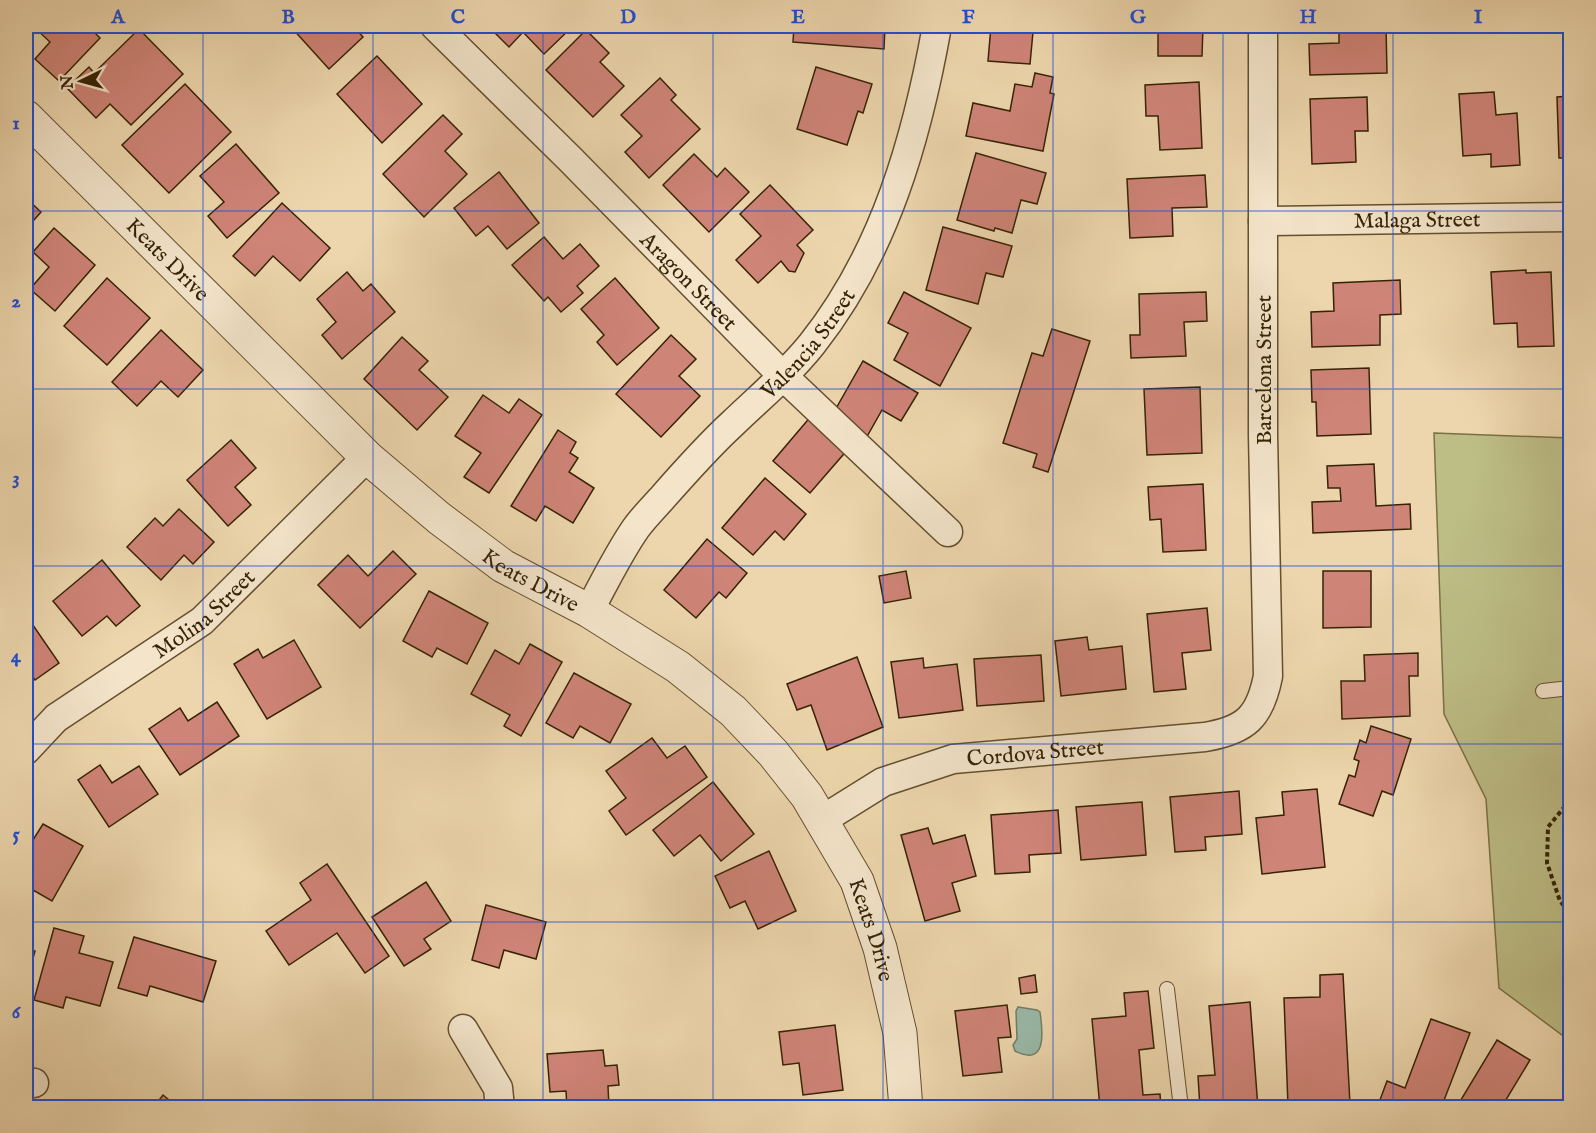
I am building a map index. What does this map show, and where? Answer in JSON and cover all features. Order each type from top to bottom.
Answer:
[{"type":"street","name":"Aragon Street","points":[[435,26],[570,159],[783,376],[948,532]]},
{"type":"street","name":"Valencia Street","points":[[589,611],[637,527],[688,468],[783,376],[812,343],[840,304],[875,241],[903,173],[926,88],[937,26]]},
{"type":"street","name":"Barcelona Street","points":[[1257,712],[1264,697],[1268,676],[1263,435],[1263,26]]},
{"type":"street","name":"Keats Drive","points":[[26,117],[367,457],[439,518],[503,566],[589,611],[678,667],[733,711],[773,753],[807,796],[857,881],[880,948],[900,1033],[906,1107]]},
{"type":"street","name":"Malaga Street","points":[[1263,221],[1570,217]]},
{"type":"street","name":"Molina Street","points":[[26,750],[56,717],[202,621],[367,457]]},
{"type":"street","name":"Cordova Street","points":[[822,820],[883,782],[953,759],[1224,734],[1240,726],[1257,712]]},
{"type":"street","points":[[463,1029],[498,1088],[500,1107]]},
{"type":"lane","points":[[1543,692],[1570,688]]},
{"type":"lane","points":[[1167,989],[1181,1107]]},
{"type":"path","points":[[1570,800],[1548,827],[1547,863],[1560,902],[1570,913]]},
{"type":"green space","points":[[1434,433],[1570,438],[1570,1041],[1499,988],[1486,799],[1444,714]]},
{"type":"shaded area","points":[[1018,1007],[1040,1012],[1041,1045],[1033,1055],[1015,1051],[1013,1045],[1017,1039],[1016,1011]]},
{"type":"building","points":[[96,26],[92,30],[100,38],[59,81],[35,59],[50,42],[34,27]]},
{"type":"building","points":[[292,26],[353,26],[363,37],[329,69]]},
{"type":"building","points":[[488,26],[573,26],[544,54],[523,32],[509,47]]},
{"type":"building","points":[[794,26],[885,26],[884,49],[793,42]]},
{"type":"building","points":[[991,26],[1047,26],[1046,33],[1033,32],[1030,64],[988,61]]},
{"type":"building","points":[[1158,26],[1203,26],[1202,56],[1158,56]]},
{"type":"building","points":[[1339,26],[1386,26],[1387,73],[1310,75],[1309,44],[1339,43]]},
{"type":"building","points":[[139,29],[183,74],[131,125],[110,104],[96,118],[67,88],[89,67],[94,73]]},
{"type":"building","points":[[586,30],[609,53],[600,62],[624,86],[593,117],[546,70]]},
{"type":"building","points":[[377,56],[422,104],[382,143],[337,94]]},
{"type":"building","points":[[816,67],[872,84],[863,113],[858,111],[847,145],[797,129]]},
{"type":"building","points":[[1035,73],[1053,77],[1050,93],[1054,94],[1043,151],[966,136],[973,103],[1010,111],[1015,84],[1032,87]]},
{"type":"building","points":[[660,78],[676,95],[671,100],[700,129],[649,178],[625,152],[642,136],[621,115]]},
{"type":"building","points":[[1199,82],[1202,148],[1160,150],[1158,116],[1146,116],[1145,85]]},
{"type":"building","points":[[185,84],[231,132],[169,193],[122,145]]},
{"type":"building","points":[[1494,92],[1496,115],[1517,113],[1520,165],[1491,167],[1491,154],[1463,156],[1459,94]]},
{"type":"building","points":[[1570,96],[1570,158],[1559,158],[1557,97]]},
{"type":"building","points":[[1367,97],[1368,131],[1355,131],[1356,162],[1312,164],[1310,99]]},
{"type":"building","points":[[443,115],[462,134],[445,151],[467,174],[424,217],[383,174]]},
{"type":"building","points":[[236,144],[279,193],[227,238],[208,216],[224,202],[200,176]]},
{"type":"building","points":[[976,153],[1046,173],[1037,204],[1021,200],[1012,233],[995,228],[994,231],[957,220]]},
{"type":"building","points":[[694,154],[717,177],[725,168],[749,192],[709,232],[663,185]]},
{"type":"building","points":[[499,172],[539,223],[507,249],[488,226],[476,236],[454,208]]},
{"type":"building","points":[[1205,175],[1207,207],[1172,208],[1173,236],[1130,238],[1127,179]]},
{"type":"building","points":[[770,185],[813,230],[797,245],[804,253],[795,272],[789,271],[781,261],[758,283],[736,260],[761,236],[740,214]]},
{"type":"building","points":[[26,198],[41,212],[26,229]]},
{"type":"building","points":[[282,203],[330,248],[300,281],[273,256],[255,276],[233,256]]},
{"type":"building","points":[[943,227],[1012,246],[1003,277],[986,273],[978,304],[926,290]]},
{"type":"building","points":[[54,228],[95,265],[55,311],[30,289],[49,267],[33,252]]},
{"type":"building","points":[[544,237],[563,259],[580,244],[599,266],[577,286],[583,293],[561,312],[548,297],[544,301],[512,265]]},
{"type":"building","points":[[1526,270],[1526,273],[1551,272],[1554,346],[1518,347],[1517,323],[1494,324],[1491,272]]},
{"type":"building","points":[[347,272],[363,291],[371,284],[395,312],[342,359],[322,335],[336,322],[317,299]]},
{"type":"building","points":[[107,278],[150,318],[107,365],[64,326]]},
{"type":"building","points":[[615,278],[659,328],[617,365],[597,342],[604,335],[581,309]]},
{"type":"building","points":[[1400,280],[1401,314],[1380,315],[1380,345],[1312,347],[1311,312],[1334,311],[1333,283]]},
{"type":"building","points":[[904,292],[971,328],[940,386],[894,360],[908,333],[888,323]]},
{"type":"building","points":[[1206,292],[1207,321],[1184,322],[1186,356],[1131,358],[1130,335],[1140,335],[1139,294]]},
{"type":"building","points":[[1052,329],[1090,341],[1048,472],[1033,467],[1037,454],[1003,443],[1032,353],[1043,356]]},
{"type":"building","points":[[161,330],[203,370],[178,397],[161,381],[137,406],[112,382]]},
{"type":"building","points":[[671,335],[696,359],[679,376],[700,396],[661,437],[616,394]]},
{"type":"building","points":[[402,337],[428,361],[419,370],[448,397],[417,430],[364,379]]},
{"type":"building","points":[[863,361],[918,393],[901,421],[882,410],[865,440],[830,419]]},
{"type":"building","points":[[1369,368],[1371,434],[1317,436],[1316,402],[1312,402],[1311,370]]},
{"type":"building","points":[[1200,387],[1202,453],[1147,455],[1144,389]]},
{"type":"building","points":[[483,395],[509,413],[519,399],[542,415],[489,493],[464,477],[481,453],[455,436]]},
{"type":"building","points":[[812,415],[849,448],[810,493],[773,461]]},
{"type":"building","points":[[558,430],[576,442],[570,453],[578,458],[569,472],[594,488],[573,523],[545,506],[536,521],[511,506]]},
{"type":"building","points":[[231,440],[256,468],[235,487],[251,505],[228,526],[187,480]]},
{"type":"building","points":[[1374,464],[1376,506],[1410,504],[1411,529],[1313,533],[1312,502],[1341,501],[1340,488],[1328,488],[1327,466]]},
{"type":"building","points":[[765,478],[806,514],[784,540],[775,531],[753,555],[722,528]]},
{"type":"building","points":[[1203,484],[1206,550],[1163,552],[1161,519],[1150,520],[1148,487]]},
{"type":"building","points":[[179,509],[214,542],[193,564],[184,555],[161,580],[127,547],[155,518],[163,526]]},
{"type":"building","points":[[707,539],[747,573],[726,598],[719,592],[696,618],[664,590]]},
{"type":"building","points":[[393,551],[416,574],[360,628],[318,585],[348,555],[368,576]]},
{"type":"building","points":[[102,560],[140,606],[116,626],[107,616],[82,636],[53,601]]},
{"type":"building","points":[[906,571],[911,598],[884,603],[879,576]]},
{"type":"building","points":[[1323,571],[1371,571],[1371,627],[1323,628]]},
{"type":"building","points":[[429,591],[488,623],[467,664],[437,648],[432,657],[403,641]]},
{"type":"building","points":[[1207,608],[1211,650],[1182,653],[1186,689],[1154,692],[1147,614]]},
{"type":"building","points":[[26,615],[59,663],[35,680],[27,669],[26,671]]},
{"type":"building","points":[[1087,637],[1089,650],[1122,646],[1126,689],[1061,696],[1055,641]]},
{"type":"building","points":[[294,640],[321,687],[267,719],[234,664],[258,649],[263,658]]},
{"type":"building","points":[[530,644],[562,662],[521,736],[504,726],[510,715],[471,694],[495,650],[519,664]]},
{"type":"building","points":[[1418,653],[1418,676],[1409,676],[1410,716],[1342,719],[1341,681],[1365,681],[1364,655]]},
{"type":"building","points":[[1041,655],[1044,701],[977,706],[974,659]]},
{"type":"building","points":[[857,657],[883,727],[827,750],[811,705],[797,710],[787,684]]},
{"type":"building","points":[[923,658],[924,668],[957,664],[963,710],[899,718],[891,662]]},
{"type":"building","points":[[574,673],[631,704],[610,743],[580,726],[573,738],[546,723]]},
{"type":"building","points":[[217,702],[239,736],[180,775],[149,729],[180,708],[188,721]]},
{"type":"building","points":[[1371,726],[1411,739],[1393,795],[1382,791],[1373,816],[1339,804],[1349,775],[1355,777],[1359,761],[1354,759],[1360,740],[1366,743]]},
{"type":"building","points":[[652,738],[667,758],[685,746],[707,777],[626,835],[609,811],[626,798],[606,771]]},
{"type":"building","points":[[100,765],[112,783],[139,766],[158,794],[109,827],[78,780]]},
{"type":"building","points":[[713,782],[754,834],[721,861],[700,835],[674,856],[653,830]]},
{"type":"building","points":[[1317,789],[1325,867],[1262,874],[1256,818],[1284,815],[1282,792]]},
{"type":"building","points":[[1239,791],[1242,834],[1205,837],[1206,850],[1175,852],[1170,797]]},
{"type":"building","points":[[1142,802],[1146,855],[1081,860],[1076,807]]},
{"type":"building","points":[[1058,810],[1061,853],[1029,855],[1030,872],[995,874],[991,815]]},
{"type":"building","points":[[43,824],[83,846],[52,901],[26,886],[26,851]]},
{"type":"building","points":[[928,828],[933,844],[965,835],[976,876],[952,883],[960,911],[925,921],[901,835]]},
{"type":"building","points":[[769,851],[796,911],[758,929],[745,901],[730,908],[715,876]]},
{"type":"building","points":[[327,864],[389,956],[365,973],[337,933],[289,965],[266,931],[311,900],[300,883]]},
{"type":"building","points":[[426,882],[451,921],[424,939],[431,949],[404,966],[372,917]]},
{"type":"building","points":[[486,905],[546,922],[536,959],[504,950],[499,968],[472,960]]},
{"type":"building","points":[[54,928],[84,936],[79,953],[113,962],[100,1006],[66,997],[63,1008],[34,1000]]},
{"type":"building","points":[[134,937],[216,961],[203,1002],[150,986],[147,996],[118,988]]},
{"type":"building","points":[[26,949],[35,951],[26,984]]},
{"type":"building","points":[[1343,974],[1350,1104],[1288,1106],[1284,998],[1320,997],[1320,975]]},
{"type":"building","points":[[1035,975],[1037,992],[1021,994],[1019,978]]},
{"type":"building","points":[[1148,991],[1154,1048],[1139,1050],[1143,1095],[1160,1094],[1161,1108],[1100,1108],[1092,1019],[1126,1016],[1124,993]]},
{"type":"building","points":[[1250,1002],[1258,1108],[1200,1108],[1198,1076],[1215,1075],[1209,1006]]},
{"type":"building","points":[[1007,1005],[1011,1037],[998,1038],[1002,1072],[963,1076],[955,1011]]},
{"type":"building","points":[[1431,1019],[1470,1033],[1441,1108],[1377,1108],[1387,1081],[1405,1088]]},
{"type":"building","points":[[835,1025],[843,1090],[803,1095],[799,1063],[783,1065],[779,1032]]},
{"type":"building","points":[[1497,1040],[1530,1060],[1501,1108],[1456,1108]]},
{"type":"building","points":[[603,1050],[605,1066],[617,1065],[619,1085],[608,1086],[609,1108],[567,1108],[566,1091],[550,1092],[547,1054]]},
{"type":"building","points":[[163,1095],[179,1108],[153,1108]]},
{"type":"building","points":[[1035,1100],[1035,1108],[963,1108],[963,1104]]}]
